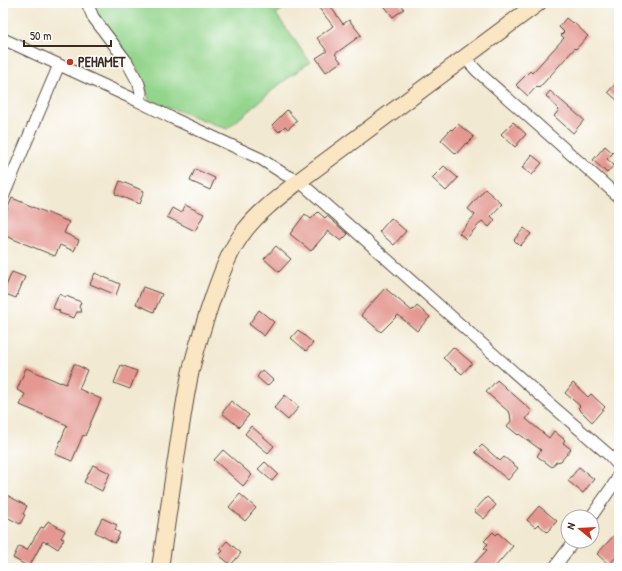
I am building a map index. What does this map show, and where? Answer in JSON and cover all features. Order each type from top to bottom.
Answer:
[{"type":"street","points":[[87,3],[93,17],[127,62],[139,84],[141,92],[138,101]]},
{"type":"street","points":[[160,568],[191,372],[202,331],[226,262],[245,230],[274,201],[299,181],[538,3]]},
{"type":"street","points":[[3,39],[261,159],[284,174],[299,181],[609,455],[619,468]]},
{"type":"street","points":[[465,58],[478,72],[619,197]]},
{"type":"street","points":[[3,197],[59,65]]},
{"type":"street","points":[[597,509],[616,481],[619,473]]},
{"type":"street","points":[[554,568],[568,549]]},
{"type":"green space","points":[[92,3],[291,3],[276,14],[310,62],[280,84],[227,129],[149,100],[145,85],[136,67],[97,14]]},
{"type":"building","points":[[315,3],[328,3],[343,24],[349,20],[361,35],[335,54],[341,62],[326,72],[316,58],[327,51],[317,38],[333,26]]},
{"type":"building","points":[[382,3],[399,3],[404,9],[393,17]]},
{"type":"building","points":[[566,18],[572,23],[573,22],[588,36],[576,49],[575,48],[539,88],[537,86],[528,96],[516,85],[530,71],[532,73],[564,38],[561,35],[564,32],[559,27]]},
{"type":"building","points":[[619,80],[619,102],[608,92]]},
{"type":"building","points":[[550,91],[584,120],[573,133],[554,116],[559,110],[546,96]]},
{"type":"building","points":[[287,110],[297,121],[288,129],[285,126],[279,132],[272,125]]},
{"type":"building","points":[[513,122],[526,134],[515,147],[501,134]]},
{"type":"building","points":[[458,124],[474,137],[456,154],[441,140]]},
{"type":"building","points":[[605,146],[613,153],[607,159],[614,165],[607,173],[593,160]]},
{"type":"building","points":[[532,155],[542,163],[532,175],[522,168]]},
{"type":"building","points":[[444,166],[458,178],[446,191],[432,178]]},
{"type":"building","points":[[195,169],[215,178],[210,190],[190,181]]},
{"type":"building","points":[[120,181],[144,191],[139,204],[115,194]]},
{"type":"building","points":[[485,189],[502,204],[491,216],[495,220],[489,227],[482,221],[466,239],[459,233],[475,215],[468,209]]},
{"type":"building","points":[[12,198],[69,222],[64,233],[79,240],[74,251],[60,245],[55,256],[3,235],[3,219]]},
{"type":"building","points":[[185,205],[204,214],[195,231],[167,217],[172,208],[181,213]]},
{"type":"building","points":[[318,212],[325,218],[327,216],[348,234],[341,241],[328,231],[311,251],[290,234],[305,214],[311,219]]},
{"type":"building","points":[[391,218],[406,231],[394,245],[379,232]]},
{"type":"building","points":[[524,228],[531,234],[520,246],[514,240]]},
{"type":"building","points":[[276,246],[291,259],[279,272],[264,259]]},
{"type":"building","points":[[12,272],[25,277],[16,298],[3,293]]},
{"type":"building","points":[[95,273],[120,284],[116,295],[90,284]]},
{"type":"building","points":[[143,287],[162,294],[154,312],[136,304]]},
{"type":"building","points":[[385,288],[412,311],[417,306],[430,317],[417,331],[398,315],[381,332],[361,315]]},
{"type":"building","points":[[59,294],[81,302],[79,307],[82,312],[77,312],[74,318],[59,313],[60,311],[53,308]]},
{"type":"building","points":[[259,310],[274,322],[264,336],[249,324]]},
{"type":"building","points":[[298,330],[313,343],[306,351],[291,338]]},
{"type":"building","points":[[453,347],[472,363],[462,374],[443,358]]},
{"type":"building","points":[[74,364],[87,370],[79,389],[101,399],[72,461],[55,454],[67,425],[20,405],[25,394],[17,390],[26,368],[66,384]]},
{"type":"building","points":[[121,365],[137,371],[130,389],[114,383]]},
{"type":"building","points":[[262,370],[273,380],[267,386],[257,377]]},
{"type":"building","points":[[497,380],[532,411],[526,419],[549,438],[554,431],[565,440],[563,443],[571,449],[561,461],[556,462],[552,467],[537,456],[541,450],[507,426],[511,421],[510,413],[486,392]]},
{"type":"building","points":[[573,383],[588,397],[591,394],[605,407],[592,422],[578,408],[580,406],[565,393]]},
{"type":"building","points":[[285,395],[299,407],[288,420],[274,408]]},
{"type":"building","points":[[231,401],[249,415],[239,427],[222,413]]},
{"type":"building","points":[[251,426],[274,446],[268,453],[245,434]]},
{"type":"building","points":[[482,445],[500,461],[504,457],[518,468],[508,480],[475,452]]},
{"type":"building","points":[[223,450],[252,475],[243,486],[214,460]]},
{"type":"building","points":[[265,462],[278,474],[272,481],[258,469]]},
{"type":"building","points":[[93,465],[110,473],[102,491],[84,482]]},
{"type":"building","points":[[579,467],[594,479],[583,493],[568,481]]},
{"type":"building","points":[[3,493],[27,506],[23,514],[25,515],[20,524],[3,515]]},
{"type":"building","points":[[240,494],[256,508],[245,521],[229,507]]},
{"type":"building","points":[[487,497],[496,505],[484,519],[474,511]]},
{"type":"building","points":[[539,506],[557,521],[547,532],[538,524],[535,527],[527,520]]},
{"type":"building","points":[[102,518],[117,525],[115,530],[120,533],[115,543],[95,532]]},
{"type":"building","points":[[48,521],[65,531],[61,538],[64,539],[58,549],[43,541],[29,567],[13,558],[19,546],[27,550],[41,527],[44,528]]},
{"type":"building","points":[[619,530],[619,554],[609,565],[597,554]]},
{"type":"building","points":[[493,532],[496,535],[498,533],[513,546],[494,568],[470,568],[487,550],[484,548],[488,544],[484,541]]},
{"type":"building","points":[[227,541],[241,553],[231,565],[219,555],[223,551],[220,549]]},
{"type":"place","name":"PEHAMET","points":[[70,62]]}]
